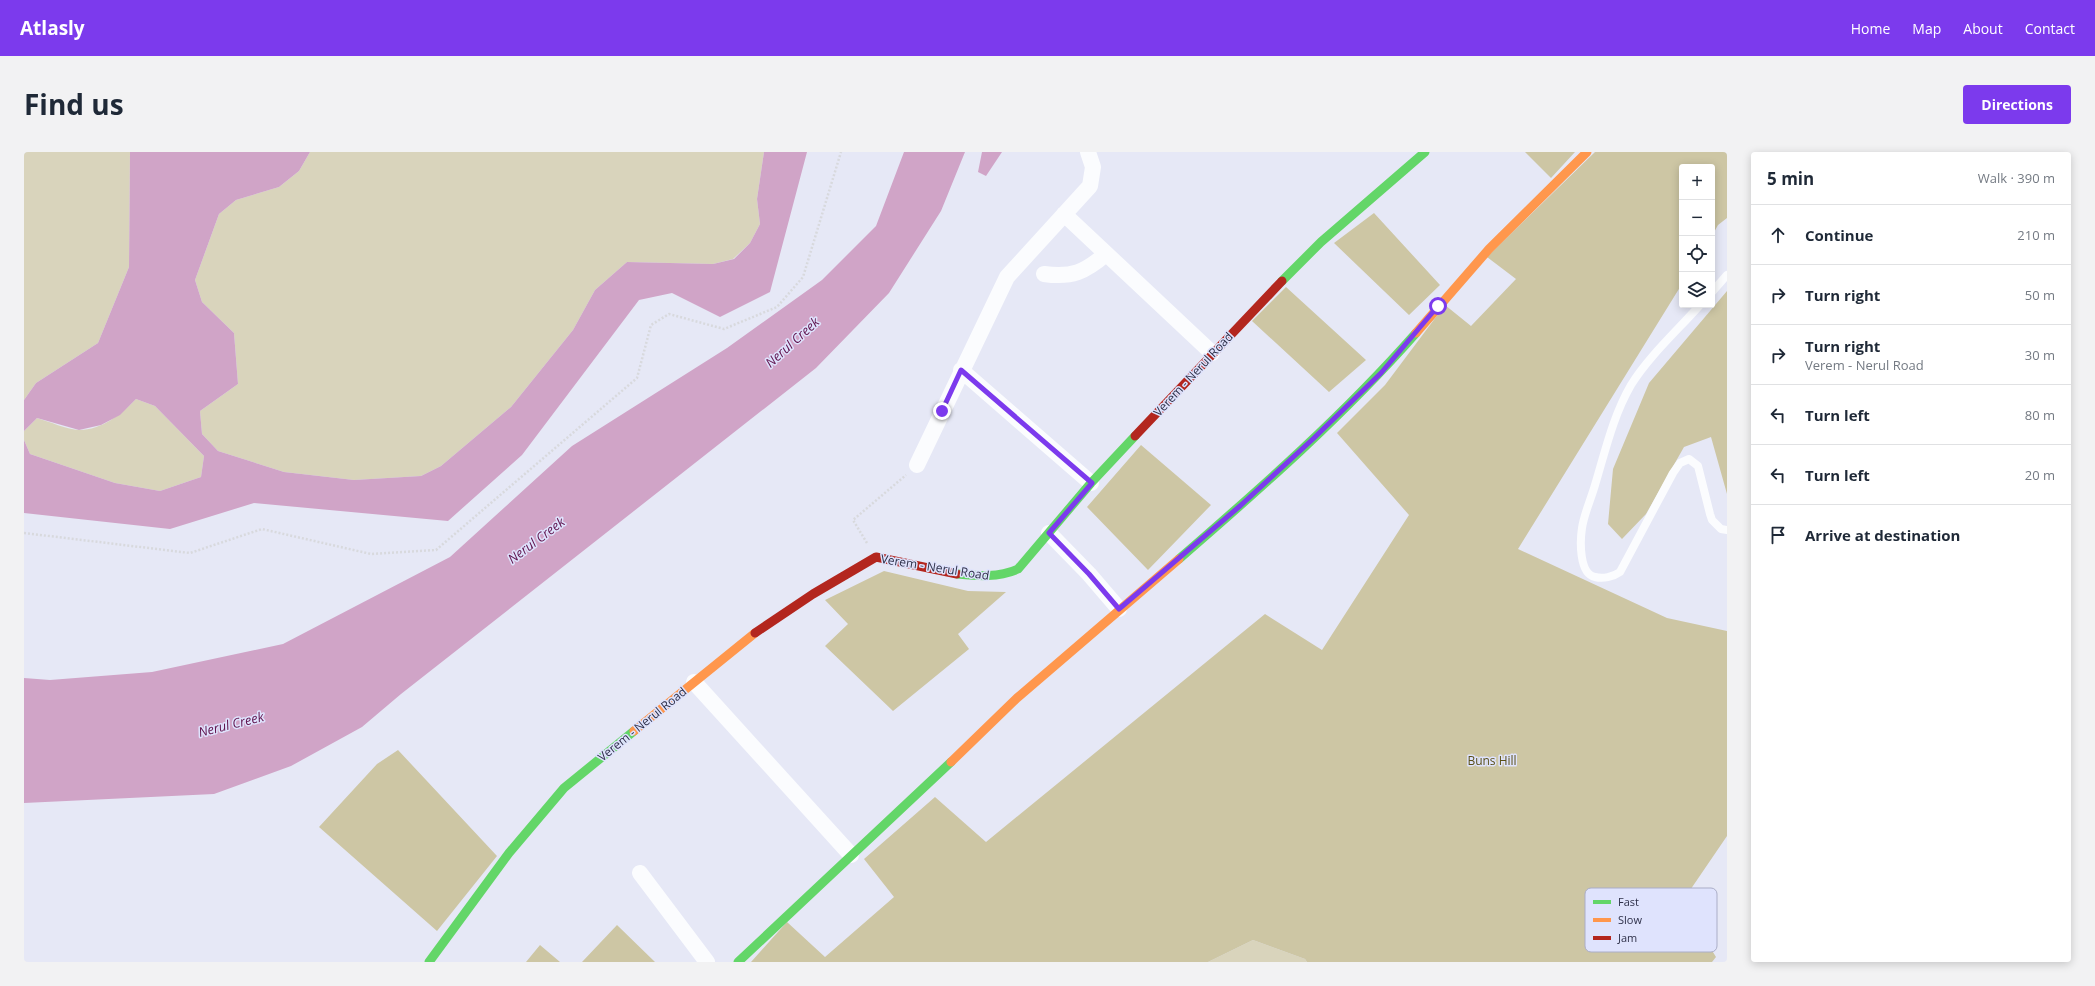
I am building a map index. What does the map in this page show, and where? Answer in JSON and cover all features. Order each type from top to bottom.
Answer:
[{"type":"main road","name":"Verem - Nerul Road","points":[[429,962],[509,853],[564,788],[741,643],[813,594],[876,557],[971,576],[1000,577],[1010,574],[1018,569],[1092,483],[1212,352],[1321,242],[1425,152]]},
{"type":"main road","points":[[738,962],[1018,698],[1119,609],[1240,506],[1381,373],[1489,249],[1587,152]]},
{"type":"street","points":[[917,465],[961,370],[1007,277],[1090,186],[1093,167],[1088,152]]},
{"type":"street","points":[[1064,214],[1212,352]]},
{"type":"street","points":[[1044,274],[1060,276],[1078,273],[1091,267],[1106,254]]},
{"type":"street","points":[[961,370],[1092,483]]},
{"type":"street","points":[[1049,533],[1089,574],[1119,609]]},
{"type":"street","points":[[694,682],[851,855]]},
{"type":"street","points":[[640,873],[707,962]]},
{"type":"lane","points":[[1715,289],[1727,275]]},
{"type":"lane","points":[[1697,308],[1646,365],[1631,385],[1614,426],[1582,526],[1580,547],[1585,570],[1591,576],[1596,578],[1611,577],[1620,572],[1673,473],[1680,464],[1688,459],[1698,466],[1712,520],[1721,530],[1727,530]]},
{"type":"path","points":[[24,533],[190,553],[262,529],[370,554],[436,550],[637,378],[651,324],[669,314],[724,330],[777,307],[803,277],[840,152]]},
{"type":"path","points":[[876,557],[853,520],[917,465]]},
{"type":"shaded area","points":[[24,152],[130,152],[129,267],[98,343],[36,383],[24,400]]},
{"type":"shaded area","points":[[310,152],[764,152],[757,199],[760,224],[750,243],[733,259],[713,264],[627,262],[595,290],[573,330],[511,407],[441,466],[421,476],[354,480],[284,472],[218,451],[202,434],[200,411],[238,384],[234,333],[202,302],[195,280],[219,214],[236,200],[279,187],[299,171]]},
{"type":"shaded area","points":[[136,399],[155,406],[204,456],[201,477],[160,491],[115,483],[30,454],[24,440],[24,431],[37,418],[69,429],[87,429],[96,427],[110,420]]},
{"type":"shaded area","points":[[1253,940],[1305,959],[1307,962],[1208,962]]},
{"type":"green space","points":[[1525,152],[1575,152],[1551,178]]},
{"type":"green space","name":"Buns Hill","points":[[1595,152],[1727,152],[1727,218],[1718,225],[1715,230],[1715,164],[1679,164],[1679,289],[1518,549],[1667,618],[1727,631],[1727,836],[1692,888],[1585,888],[1585,952],[1713,952],[1716,957],[1712,962],[1307,962],[1305,959],[1253,940],[1208,962],[751,962],[787,922],[825,957],[894,897],[864,859],[935,797],[986,842],[1265,614],[1322,650],[1409,515],[1337,433],[1385,385],[1445,305],[1471,326],[1516,279],[1487,257]]},
{"type":"green space","points":[[1374,213],[1440,285],[1409,315],[1334,243]]},
{"type":"green space","points":[[1286,287],[1366,360],[1329,392],[1252,321]]},
{"type":"green space","points":[[1727,291],[1727,494],[1711,437],[1684,447],[1646,514],[1622,539],[1608,524],[1613,469],[1649,383],[1713,308],[1715,308],[1715,305]]},
{"type":"green space","points":[[1141,445],[1211,505],[1148,570],[1087,507]]},
{"type":"green space","points":[[884,571],[968,591],[1006,592],[958,634],[969,649],[893,711],[825,646],[848,624],[825,600]]},
{"type":"green space","points":[[398,750],[497,856],[437,931],[319,827],[377,764]]},
{"type":"green space","points":[[617,925],[655,962],[582,962]]},
{"type":"green space","points":[[540,945],[560,962],[526,962]]},
{"type":"water","points":[[130,152],[310,152],[299,171],[279,187],[236,200],[219,214],[195,280],[202,302],[234,333],[238,384],[200,411],[202,434],[218,451],[284,472],[354,480],[421,476],[441,466],[511,407],[573,330],[595,290],[627,262],[713,264],[734,259],[750,243],[760,224],[757,199],[764,152],[807,152],[770,292],[720,317],[672,293],[639,300],[522,455],[448,521],[254,503],[170,529],[24,513],[24,440],[30,454],[115,483],[160,491],[201,477],[204,456],[155,406],[136,399],[120,415],[101,425],[79,430],[37,418],[24,431],[24,400],[36,383],[98,343],[129,267]]},
{"type":"water","name":"Nerul Creek","points":[[904,152],[965,152],[941,211],[889,293],[816,368],[401,694],[362,727],[291,766],[214,794],[24,803],[24,678],[50,680],[152,672],[283,644],[450,557],[572,446],[727,348],[822,280],[876,226]]},
{"type":"water","points":[[982,152],[1002,152],[986,176],[978,172]]},
{"type":"traffic: fast","points":[[1282,281],[1321,242],[1425,152]]},
{"type":"traffic: fast","points":[[1179,559],[1271,478],[1331,422],[1416,333]]},
{"type":"traffic: fast","points":[[957,574],[980,576],[995,575],[1018,569],[1091,483],[1135,436]]},
{"type":"traffic: fast","points":[[429,962],[509,853],[564,788],[634,731]]},
{"type":"traffic: fast","points":[[738,962],[951,762]]},
{"type":"traffic: slow","points":[[1416,333],[1489,249],[1587,152]]},
{"type":"traffic: slow","points":[[951,762],[1017,698],[1179,559]]},
{"type":"traffic: slow","points":[[634,731],[755,633]]},
{"type":"traffic: jam","points":[[1135,436],[1282,281]]},
{"type":"traffic: jam","points":[[755,633],[813,594],[876,557],[957,574]]},
{"type":"route","points":[[942,411],[961,370],[1092,483],[1049,533],[1089,574],[1119,609],[1240,506],[1314,438],[1381,373],[1438,306]]}]
